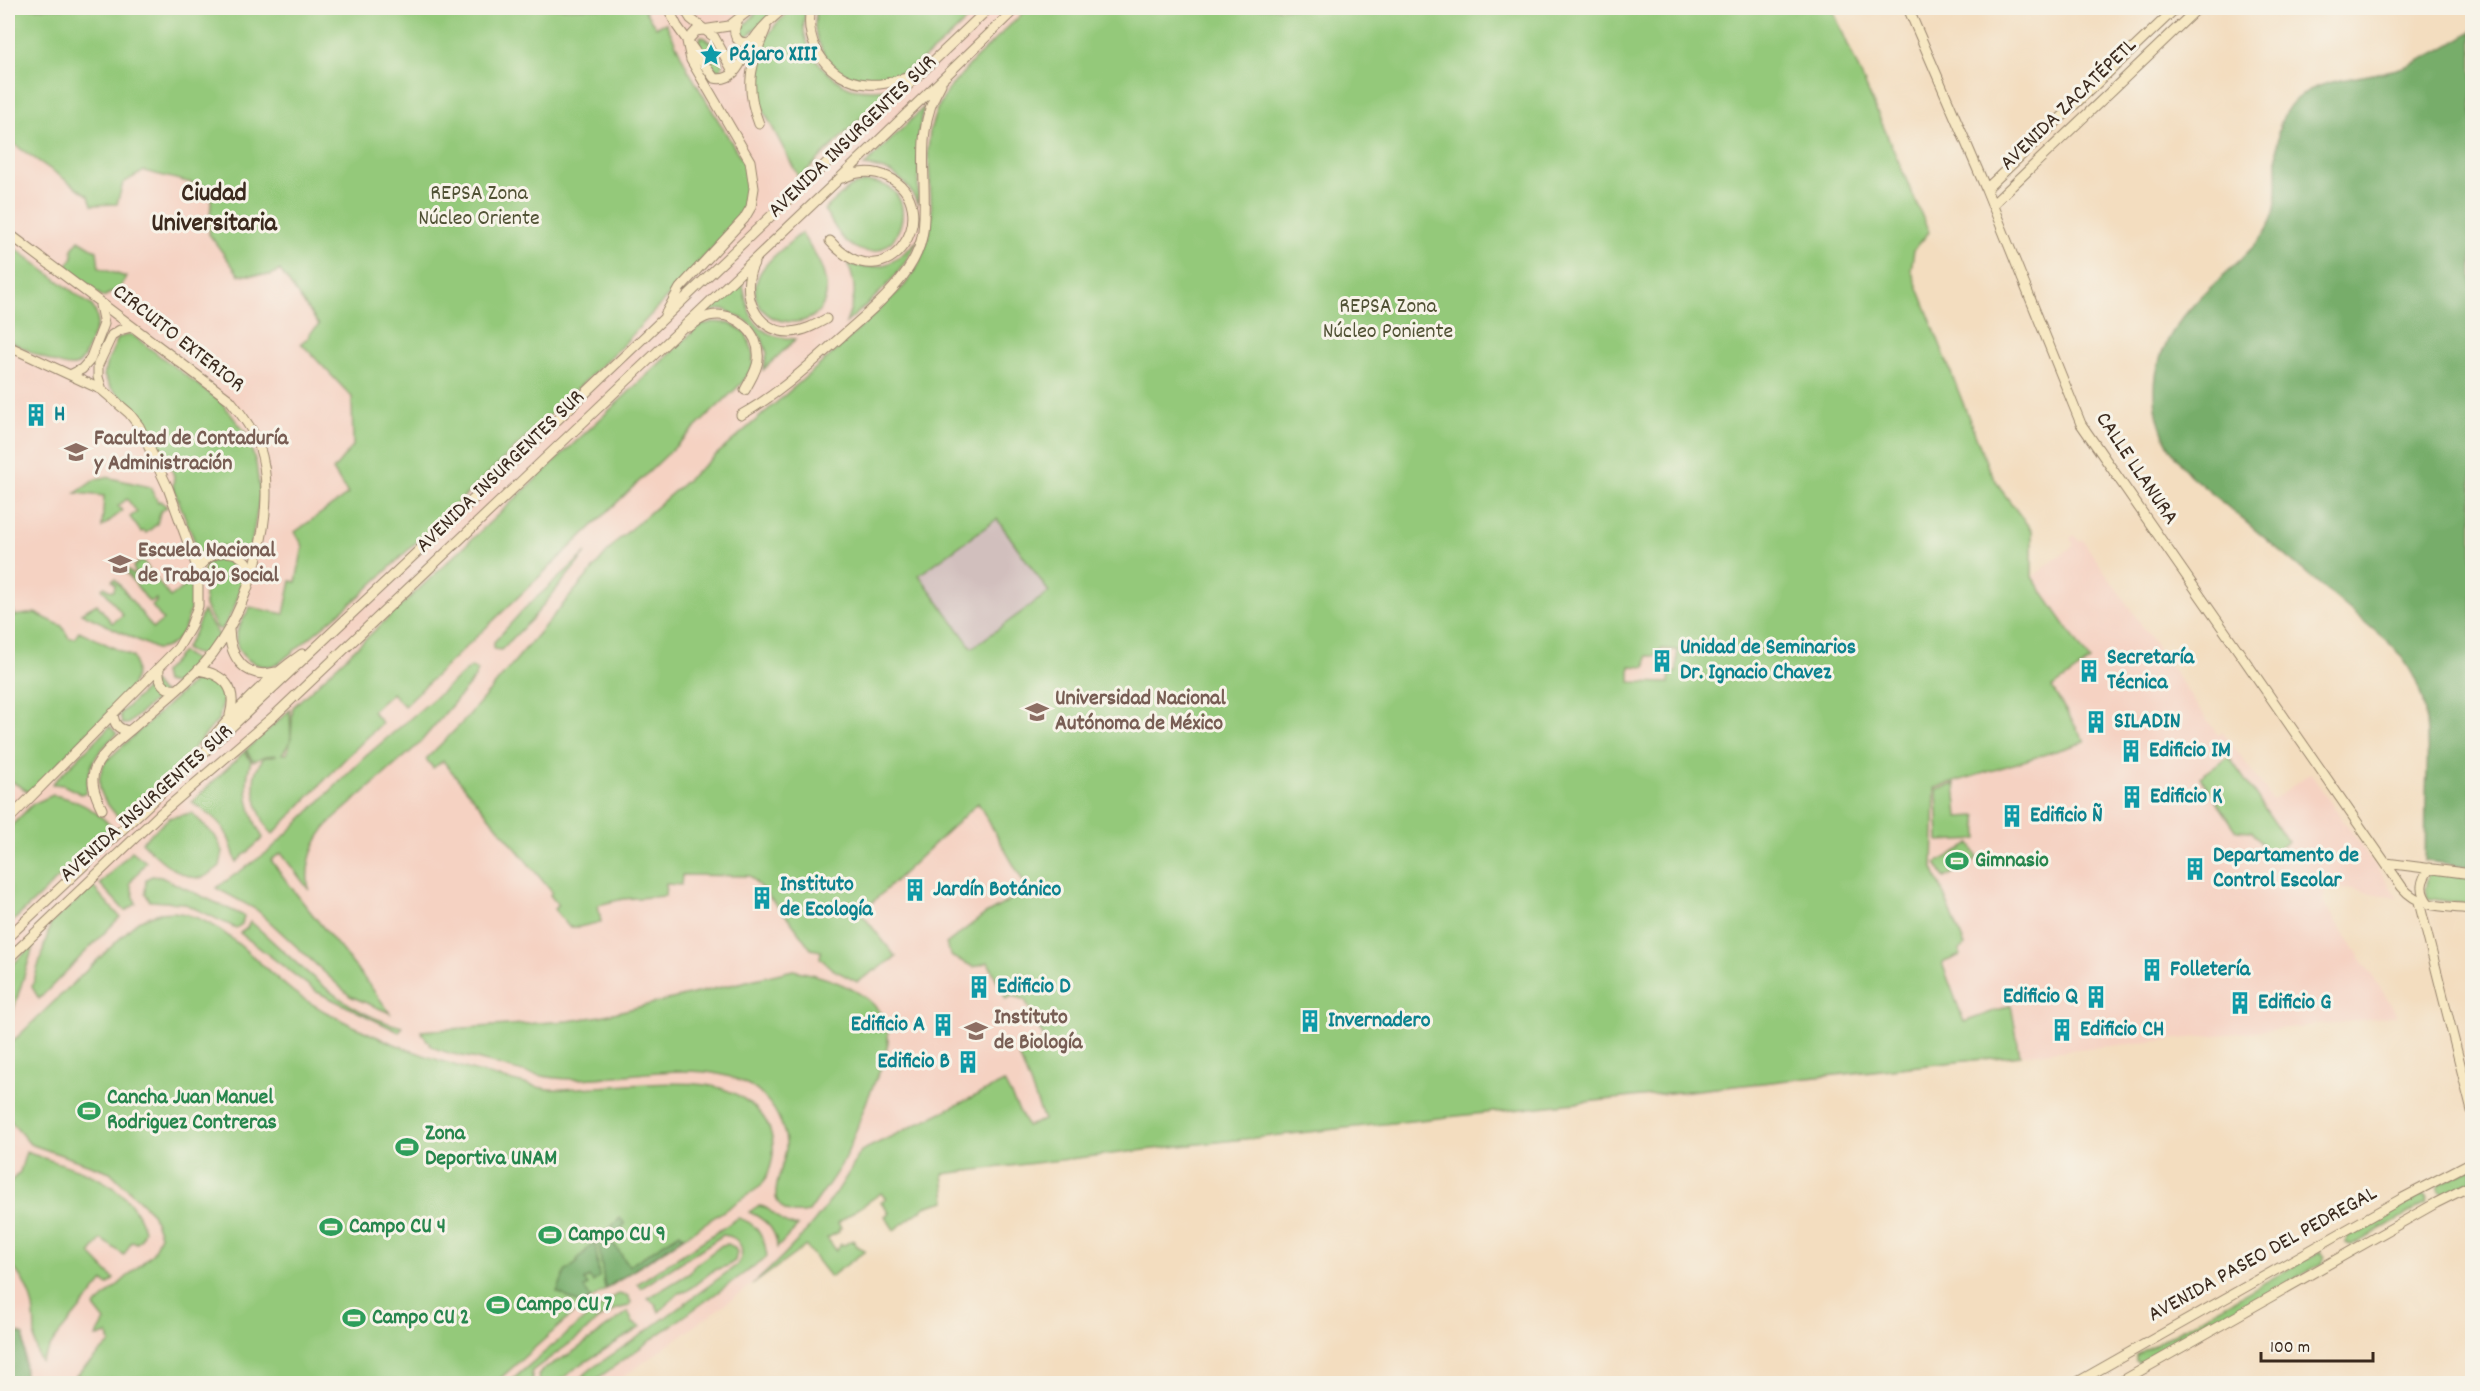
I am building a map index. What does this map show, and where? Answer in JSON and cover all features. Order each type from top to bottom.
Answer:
[{"type":"main road","points":[[668,8],[687,41],[714,78],[721,80],[742,64],[753,40],[784,8]]},
{"type":"main road","points":[[684,8],[691,19],[714,37],[733,71]]},
{"type":"main road","points":[[663,320],[680,288],[744,219],[751,207],[754,188],[750,161],[691,60],[687,41],[691,35],[703,29],[721,29],[737,22],[752,8]]},
{"type":"main road","points":[[811,8],[810,29],[814,47],[827,65],[838,75],[858,83],[874,85],[919,75]]},
{"type":"main road","name":"AVENIDA INSURGENTES SUR","points":[[8,937],[663,320],[989,8]]},
{"type":"main road","name":"AVENIDA INSURGENTES SUR","points":[[8,959],[139,833],[274,716],[1016,8]]},
{"type":"main road","name":"CALLE LLANURA","points":[[1908,8],[1986,189],[2081,424],[2386,864],[2410,897],[2419,903]]},
{"type":"main road","name":"AVENIDA ZACATÉPETL","points":[[1986,189],[2176,8]]},
{"type":"main road","name":"AVENIDA ZACATÉPETL","points":[[1992,205],[2198,8]]},
{"type":"main road","points":[[759,124],[752,108],[750,77],[753,61],[769,21]]},
{"type":"main road","points":[[737,22],[734,33],[736,39],[741,43],[753,40]]},
{"type":"main road","points":[[741,415],[774,395],[794,379],[860,320],[897,284],[909,268],[919,247],[923,228],[924,126],[934,97],[953,68]]},
{"type":"main road","points":[[2084,95],[2095,107]]},
{"type":"main road","points":[[2009,166],[2020,179]]},
{"type":"main road","points":[[830,241],[851,260],[874,264],[885,261],[898,253],[905,244],[912,227],[911,205],[894,180],[879,174],[863,172],[838,180]]},
{"type":"main road","name":"CIRCUITO EXTERIOR","points":[[8,233],[230,400],[250,427],[262,460],[267,494],[266,507],[251,577],[242,606],[229,630],[198,670],[109,748],[96,766],[92,780],[94,793],[102,808]]},
{"type":"main road","points":[[762,252],[752,266],[747,287],[750,303],[758,316],[771,327],[786,332],[807,329],[826,319]]},
{"type":"main road","points":[[70,375],[82,369],[90,360],[104,324],[100,304]]},
{"type":"main road","points":[[662,346],[702,318],[717,315],[733,318],[749,330],[758,352],[756,370],[745,390]]},
{"type":"main road","points":[[102,390],[98,377],[98,365],[107,345],[112,335],[132,327]]},
{"type":"main road","points":[[8,346],[102,390],[129,412],[147,443],[179,517],[198,570],[199,594],[195,619],[178,648],[8,820]]},
{"type":"main road","points":[[198,570],[209,556],[220,552],[230,552],[243,559],[249,567],[251,577]]},
{"type":"main road","points":[[229,630],[233,655],[241,664],[256,673],[269,674],[277,671]]},
{"type":"main road","points":[[187,767],[230,716],[277,671],[324,640]]},
{"type":"main road","points":[[159,668],[159,679],[162,685],[171,690],[178,689]]},
{"type":"main road","points":[[198,670],[213,672],[226,682],[232,699],[230,716]]},
{"type":"main road","points":[[113,713],[114,723],[120,729],[129,731]]},
{"type":"main road","points":[[2386,864],[2472,874]]},
{"type":"main road","points":[[2430,868],[2422,884],[2424,897],[2430,904]]},
{"type":"main road","points":[[2472,909],[2419,903],[2472,1111]]},
{"type":"main road","name":"AVENIDA PASEO DEL PEDREGAL","points":[[2074,1383],[2472,1162]]},
{"type":"main road","points":[[2427,1185],[2436,1203]]},
{"type":"main road","name":"AVENIDA PASEO DEL PEDREGAL","points":[[2117,1383],[2436,1203],[2472,1185]]},
{"type":"shaded area","name":"Universidad Nacional Autónoma de México","points":[[8,8],[1831,8],[1929,232],[1914,250],[1911,264],[1912,275],[1988,467],[2002,491],[2032,531],[2032,577],[2074,545],[2070,538],[2075,535],[2079,541],[2082,539],[2218,735],[2223,732],[2273,800],[2310,773],[2398,898],[2326,885],[2323,901],[2398,1015],[2020,1055],[1739,1088],[1273,1135],[943,1174],[946,1201],[894,1183],[615,1383],[8,1383]]},
{"type":"shaded area","points":[[997,518],[1050,592],[972,648],[919,575]]},
{"type":"green space","name":"REPSA Zona Núcleo Oriente","points":[[8,8],[648,8],[644,10],[656,27],[666,23],[688,70],[745,165],[749,176],[749,194],[739,219],[622,346],[362,594],[278,664],[263,666],[244,657],[237,644],[238,630],[250,607],[284,614],[291,581],[296,582],[303,546],[295,532],[348,494],[333,470],[353,446],[352,397],[301,343],[319,325],[280,270],[271,275],[239,275],[209,234],[212,188],[144,171],[123,183],[117,204],[92,205],[89,196],[8,140]]},
{"type":"green space","points":[[761,8],[779,8],[745,38],[738,32]]},
{"type":"green space","points":[[794,8],[808,8],[804,19],[807,43],[829,74],[853,89],[891,89],[799,178],[756,96],[755,68],[762,44],[777,23]]},
{"type":"green space","points":[[817,8],[979,8],[924,58],[892,77],[875,81],[853,78],[830,62],[817,37],[815,21]]},
{"type":"green space","name":"REPSA Zona Núcleo Poniente","points":[[1028,8],[1832,8],[1929,232],[1914,250],[1911,270],[1988,467],[2002,491],[2032,531],[2032,577],[2090,661],[2052,688],[2085,742],[1935,788],[1933,868],[1965,946],[1959,950],[1961,955],[1942,963],[1964,1022],[2011,1005],[2020,1055],[943,1174],[946,1201],[927,1206],[894,1230],[885,1216],[889,1213],[881,1202],[886,1199],[881,1193],[838,1223],[841,1228],[839,1232],[827,1238],[836,1250],[841,1244],[844,1245],[853,1240],[865,1251],[830,1277],[806,1246],[752,1285],[813,1223],[839,1189],[861,1151],[1004,1082],[1027,1126],[1044,1120],[1018,1053],[1045,1040],[1025,1000],[1013,996],[1006,999],[988,962],[974,967],[952,957],[946,944],[984,915],[1028,890],[978,803],[861,913],[896,957],[857,982],[832,969],[820,958],[821,951],[811,949],[789,919],[750,876],[682,875],[681,885],[666,884],[665,896],[623,899],[598,905],[601,922],[569,927],[554,909],[558,905],[550,895],[552,892],[443,761],[433,768],[426,759],[464,721],[617,541],[839,348],[905,285],[918,266],[929,236],[932,216],[928,150],[930,130],[937,109],[948,90],[974,60]],"holes":[[[997,519],[1049,592],[972,648],[919,575]],[[1661,649],[1677,650],[1677,672],[1670,672],[1669,683],[1630,682],[1630,666],[1646,667],[1647,656],[1660,656]]]},
{"type":"green space","points":[[2472,31],[2472,867],[2425,861],[2426,718],[2418,685],[2400,655],[2387,641],[2190,475],[2176,457],[2165,437],[2158,416],[2155,393],[2162,353],[2170,336],[2194,305],[2261,238],[2271,221],[2276,206],[2277,141],[2280,126],[2286,112],[2296,99],[2318,86],[2410,65]]},
{"type":"green space","points":[[701,36],[717,50],[722,66],[721,71],[712,67],[704,56],[698,43]]},
{"type":"green space","points":[[924,107],[919,129],[918,204],[897,176],[883,169],[864,166]]},
{"type":"green space","points":[[865,182],[886,186],[898,196],[902,211],[900,226],[892,240],[880,249],[865,251],[844,240],[824,210],[850,187]]},
{"type":"green space","points":[[801,233],[820,264],[826,293],[820,309],[807,319],[791,322],[775,319],[762,309],[756,295],[759,275],[772,258]]},
{"type":"green space","points":[[79,240],[97,251],[99,268],[126,277],[120,288],[103,297],[69,270],[67,265],[73,257],[72,249]]},
{"type":"green space","points":[[918,240],[895,276],[846,323],[854,294],[848,264],[870,267],[887,264],[902,255]]},
{"type":"green space","points":[[8,243],[92,306],[95,311],[96,327],[84,357],[77,365],[53,362],[8,340]]},
{"type":"green space","points":[[742,281],[751,315],[762,330],[796,339],[763,370],[767,353],[761,337],[747,321],[724,309],[706,312]]},
{"type":"green space","points":[[713,322],[729,323],[745,332],[753,351],[753,367],[742,383],[404,706],[392,693],[372,711],[382,723],[273,834],[260,813],[255,795],[254,778],[263,758],[277,755],[266,756],[253,761],[246,750],[290,710],[291,737],[293,707],[695,330],[701,325]],"holes":[[[290,742],[287,754],[282,754]]]},
{"type":"green space","points":[[131,334],[221,402],[246,433],[256,463],[260,494],[249,558],[238,549],[225,546],[212,548],[200,555],[173,487],[174,476],[170,465],[161,457],[150,433],[130,404],[111,388],[104,376],[106,365],[118,338]]},
{"type":"green space","points":[[106,477],[150,487],[158,502],[160,501],[167,507],[160,512],[157,524],[146,533],[141,532],[130,517],[137,512],[127,499],[118,506],[122,511],[102,527],[104,496],[76,493],[96,479]]},
{"type":"green space","points":[[586,553],[532,619],[501,650],[494,649],[494,642],[524,609]]},
{"type":"green space","points":[[221,557],[236,562],[245,576],[234,608],[222,630],[217,628],[205,606],[204,569],[209,562]]},
{"type":"green space","points":[[142,560],[170,597],[193,583],[186,625],[174,642],[166,647],[156,649],[81,613],[97,604],[112,623],[123,615],[102,588],[105,586],[108,590],[114,591],[115,584],[112,581],[115,579],[153,628],[163,620],[152,606],[156,599],[149,602],[126,572],[129,570],[136,574],[133,567]]},
{"type":"green space","points":[[12,607],[14,616],[35,613],[62,626],[69,638],[75,638],[79,631],[133,657],[136,669],[132,684],[122,699],[30,793],[8,779],[8,609]]},
{"type":"green space","points":[[203,611],[219,635],[203,655],[185,649]]},
{"type":"green space","points":[[182,652],[198,662],[175,684],[165,682],[163,673]]},
{"type":"green space","points":[[471,667],[478,670],[474,679],[418,745],[332,820],[320,835],[309,861],[309,890],[281,853],[271,860],[390,1013],[350,996],[257,910],[216,888],[269,851],[367,755]]},
{"type":"green space","points":[[207,678],[218,684],[224,696],[219,719],[175,770],[120,819],[101,793],[99,778],[105,762],[194,681]]},
{"type":"green space","points":[[153,682],[160,691],[164,692],[128,724],[122,724],[120,714]]},
{"type":"green space","points":[[110,726],[117,734],[103,747],[94,760],[86,792],[81,794],[63,785],[52,784]]},
{"type":"green space","points":[[245,751],[251,761],[247,781],[248,801],[263,838],[236,862],[230,840],[222,826],[192,802]]},
{"type":"green space","points":[[2229,757],[2288,842],[2269,855],[2252,831],[2236,830],[2200,777]]},
{"type":"green space","points":[[1955,784],[1958,817],[1977,816],[1978,839],[1939,841],[1937,790]]},
{"type":"green space","points":[[53,795],[85,806],[112,827],[8,926],[8,829],[33,804]]},
{"type":"green space","points":[[192,813],[215,836],[223,851],[220,866],[202,878],[191,877],[176,870],[160,860],[142,842],[169,818]]},
{"type":"green space","name":"Gimnasio","points":[[1970,844],[1978,858],[1945,878],[1936,863]]},
{"type":"green space","points":[[132,851],[146,862],[130,883],[136,904],[125,911],[100,884]]},
{"type":"green space","points":[[2429,872],[2472,878],[2472,905],[2427,898],[2425,889]]},
{"type":"green space","points":[[152,876],[161,877],[244,916],[242,924],[236,928],[183,903],[150,901],[145,893],[146,879]]},
{"type":"green space","points":[[93,887],[120,917],[39,999],[32,987],[51,923]]},
{"type":"green space","name":"Zona Deportiva UNAM","points":[[174,912],[207,922],[222,931],[294,992],[324,1011],[376,1037],[430,1057],[547,1089],[670,1083],[706,1085],[728,1091],[750,1103],[767,1122],[773,1145],[768,1173],[761,1186],[584,1304],[495,1383],[67,1384],[110,1343],[108,1334],[96,1337],[105,1321],[94,1307],[153,1253],[160,1235],[152,1213],[110,1172],[30,1144],[8,1118],[8,1046],[138,921],[159,913]]},
{"type":"green space","points":[[250,921],[320,984],[359,1010],[402,1027],[399,1032],[317,992],[240,933],[247,928]]},
{"type":"green space","points":[[34,944],[11,1018],[8,1023],[8,969]]},
{"type":"green space","points":[[793,970],[840,983],[869,1000],[879,1011],[886,1025],[888,1041],[883,1063],[845,1158],[809,1212],[804,1213],[785,1210],[776,1198],[786,1140],[770,1104],[750,1086],[725,1075],[696,1071],[578,1079],[540,1076],[441,1051],[431,1045],[421,1031],[568,1021],[601,1016]]},
{"type":"green space","points":[[26,1152],[79,1170],[112,1187],[136,1212],[144,1230],[141,1239],[137,1243],[132,1241],[124,1255],[101,1239],[90,1254],[114,1279],[108,1285],[103,1281],[55,1339],[41,1361],[35,1345],[34,1315],[29,1293],[22,1279],[8,1261],[8,1184],[20,1172]]},
{"type":"green space","points":[[2472,1168],[2472,1180],[2445,1194],[2439,1191],[2439,1184]]},
{"type":"green space","points":[[2421,1194],[2427,1196],[2426,1203],[2352,1246],[2346,1243],[2347,1236]]},
{"type":"green space","points":[[758,1206],[767,1209],[784,1222],[798,1226],[777,1248],[775,1236],[769,1226],[749,1212]]},
{"type":"green space","points":[[620,1218],[625,1224],[621,1229],[624,1232],[611,1240],[629,1266],[680,1233],[684,1237],[605,1289],[598,1240]]},
{"type":"green space","points":[[738,1218],[751,1224],[759,1232],[767,1257],[591,1383],[574,1383],[737,1265],[741,1255],[740,1245],[734,1238],[723,1235],[641,1288],[637,1284]]},
{"type":"green space","points":[[595,1242],[599,1277],[593,1282],[589,1277],[584,1280],[588,1285],[584,1288],[591,1298],[582,1305],[557,1292],[565,1272],[578,1262],[577,1260]]},
{"type":"green space","points":[[728,1244],[737,1252],[735,1261],[714,1270],[687,1291],[679,1293],[659,1312],[656,1305],[648,1298],[690,1273],[694,1266],[722,1245]]},
{"type":"green space","points":[[2321,1252],[2325,1257],[2323,1263],[2141,1364],[2136,1361],[2136,1355]]},
{"type":"green space","points":[[618,1294],[628,1296],[631,1302],[629,1306],[617,1309],[598,1319],[583,1334],[532,1371],[532,1383],[515,1383],[512,1380],[577,1325]]},
{"type":"green space","points":[[628,1312],[633,1323],[641,1327],[577,1367],[557,1383],[540,1383],[538,1376],[543,1369],[570,1354]]},
{"type":"green space","points":[[8,1329],[24,1335],[25,1383],[8,1383],[8,1359],[13,1355],[8,1352]]},
{"type":"place","name":"Pájaro XIII","points":[[711,55]]},
{"type":"place","name":"H","points":[[36,415]]},
{"type":"place","name":"Facultad de Contaduría y Administración","points":[[76,452]]},
{"type":"place","name":"Escuela Nacional de Trabajo Social","points":[[120,564]]},
{"type":"place","name":"Unidad de Seminarios Dr. Ignacio Chavez","points":[[1662,661]]},
{"type":"place","name":"Secretaría Técnica","points":[[2089,671]]},
{"type":"place","name":"Universidad Nacional Autónoma de México","points":[[1037,712]]},
{"type":"place","name":"SILADIN","points":[[2096,722]]},
{"type":"place","name":"Edificio IM","points":[[2131,751]]},
{"type":"place","name":"Edificio K","points":[[2132,797]]},
{"type":"place","name":"Edificio Ñ","points":[[2012,816]]},
{"type":"place","name":"Gimnasio","points":[[1957,861]]},
{"type":"place","name":"Departamento de Control Escolar","points":[[2195,869]]},
{"type":"place","name":"Jardín Botánico","points":[[915,890]]},
{"type":"place","name":"Instituto de Ecología","points":[[762,898]]},
{"type":"place","name":"Folletería","points":[[2152,970]]},
{"type":"place","name":"Edificio D","points":[[979,987]]},
{"type":"place","name":"Edificio Q","points":[[2096,997]]},
{"type":"place","name":"Edificio G","points":[[2240,1003]]},
{"type":"place","name":"Invernadero","points":[[1310,1021]]},
{"type":"place","name":"Edificio A","points":[[943,1025]]},
{"type":"place","name":"Edificio CH","points":[[2062,1030]]},
{"type":"place","name":"Instituto de Biología","points":[[976,1031]]},
{"type":"place","name":"Edificio B","points":[[968,1062]]},
{"type":"place","name":"Cancha Juan Manuel Rodriguez Contreras","points":[[89,1111]]},
{"type":"place","name":"Zona Deportiva UNAM","points":[[407,1147]]},
{"type":"place","name":"Campo CU 4","points":[[331,1227]]},
{"type":"place","name":"Campo CU 9","points":[[550,1235]]},
{"type":"place","name":"Campo CU 7","points":[[498,1305]]},
{"type":"place","name":"Campo CU 2","points":[[354,1318]]},
{"type":"district","name":"Ciudad Universitaria","points":[[214,209]]}]
